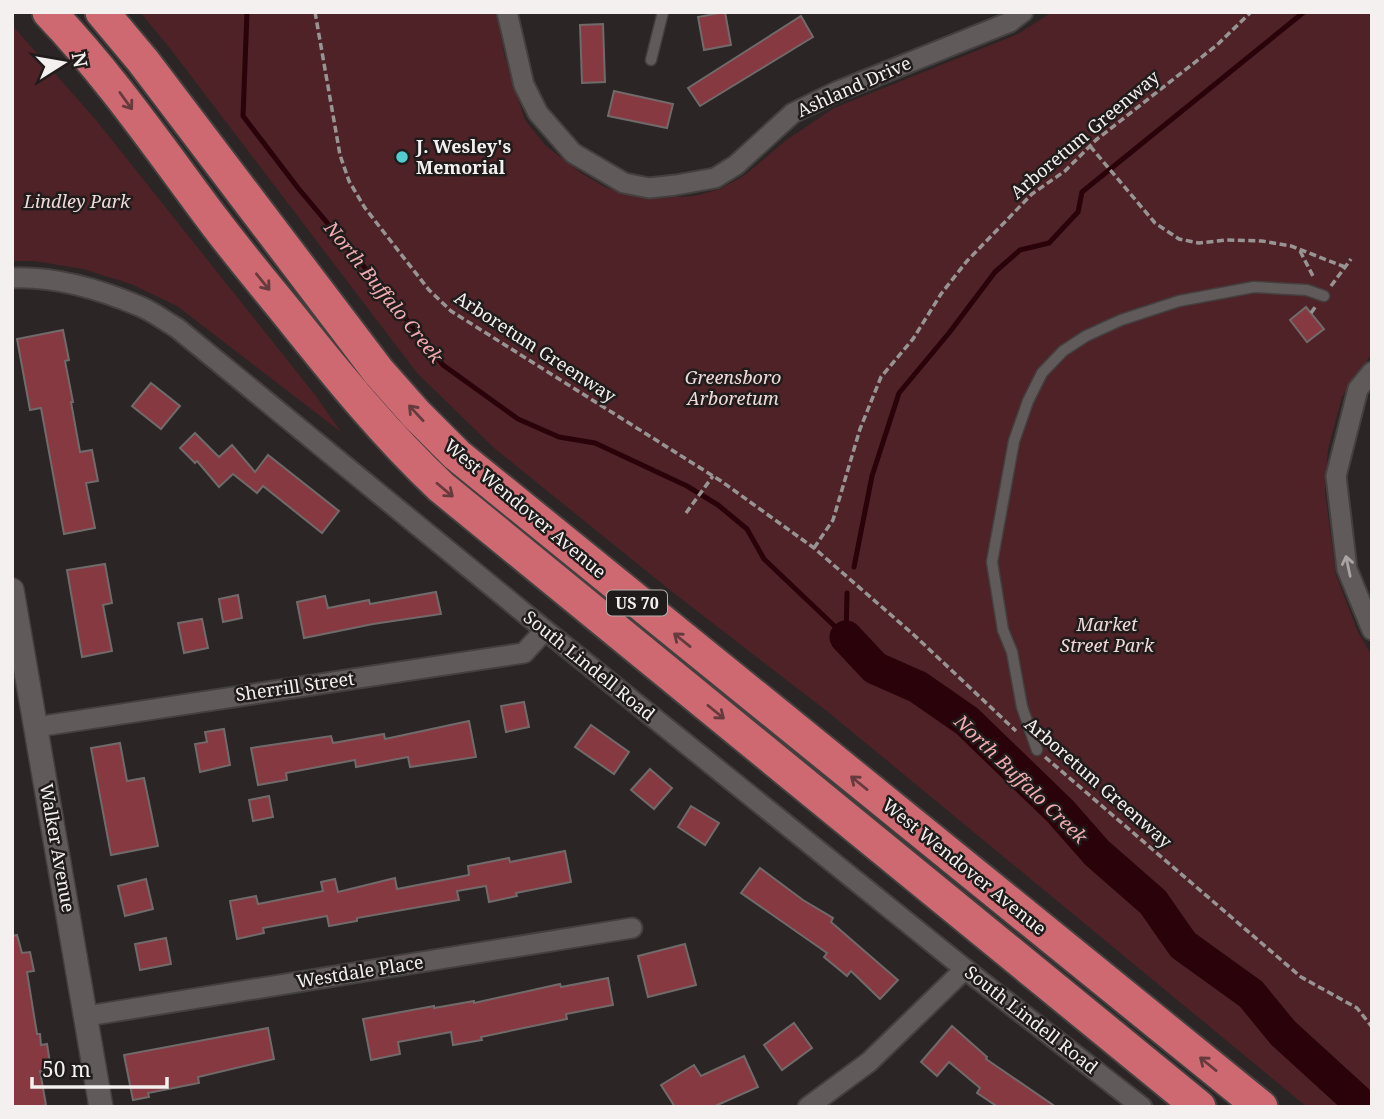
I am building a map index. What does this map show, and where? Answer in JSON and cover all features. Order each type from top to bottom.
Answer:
[{"type":"highway","name":"West Wendover Avenue","points":[[49,12],[119,91],[215,222],[360,404],[415,463],[1199,1107]]},
{"type":"highway","name":"West Wendover Avenue","points":[[102,12],[151,71],[378,371],[457,456],[1261,1107]]},
{"type":"street","name":"Ashland Drive","points":[[507,12],[524,85],[538,113],[573,153],[624,183],[649,188],[715,178],[736,165],[793,113],[836,92],[1010,22],[1023,12]]},
{"type":"street","name":"South Lindell Road","points":[[12,278],[30,277],[76,285],[141,306],[177,328],[965,970],[1142,1107]]},
{"type":"street","points":[[1372,372],[1358,389],[1336,476],[1346,569],[1372,629]]},
{"type":"street","name":"Walker Avenue","points":[[12,590],[101,1107]]},
{"type":"street","name":"Sherrill Street","points":[[36,727],[524,653],[545,630]]},
{"type":"street","name":"Westdale Place","points":[[87,1016],[632,928]]},
{"type":"street","points":[[808,1107],[869,1062],[965,970]]},
{"type":"lane","points":[[651,60],[663,12]]},
{"type":"lane","points":[[1037,750],[1022,707],[1012,652],[1003,629],[992,562],[1014,441],[1028,401],[1042,373],[1063,351],[1086,336],[1121,320],[1179,301],[1254,287],[1297,289],[1324,296]]},
{"type":"path","name":"Arboretum Greenway","points":[[315,12],[340,155],[349,181],[365,208],[429,290],[451,311],[713,476],[814,548],[914,635],[1037,750],[1301,977],[1357,1008],[1372,1027]]},
{"type":"path","name":"Arboretum Greenway","points":[[814,548],[833,520],[860,429],[881,377],[913,339],[941,294],[967,261],[1032,194],[1065,171],[1090,146],[1217,45],[1251,12]]},
{"type":"path","points":[[1090,146],[1155,223],[1179,239],[1199,243],[1227,240],[1262,241],[1299,249],[1345,267]]},
{"type":"path","points":[[1299,249],[1324,296]]},
{"type":"path","points":[[686,513],[713,476]]},
{"type":"green space","points":[[140,12],[496,12],[505,58],[525,120],[545,145],[581,173],[605,187],[625,194],[658,198],[694,196],[720,189],[745,175],[785,141],[834,108],[1018,34],[1052,12],[1372,12],[1372,353],[1342,397],[1328,449],[1325,491],[1336,575],[1358,632],[1372,656],[1372,1107],[1307,1107],[828,712],[671,591],[494,448],[417,373]]},
{"type":"green space","name":"Lindley Park","points":[[12,25],[96,120],[316,396],[341,432],[177,306],[131,284],[83,269],[34,261],[12,261]]},
{"type":"building","points":[[725,12],[731,45],[704,50],[698,17]]},
{"type":"building","points":[[801,16],[813,37],[700,106],[688,88]]},
{"type":"building","points":[[603,24],[605,82],[582,83],[580,25]]},
{"type":"building","points":[[614,91],[673,104],[667,128],[608,116]]},
{"type":"building","points":[[1306,307],[1324,329],[1307,342],[1290,320]]},
{"type":"building","points":[[63,330],[69,360],[65,361],[80,452],[92,450],[98,481],[86,483],[95,528],[64,534],[41,408],[30,410],[17,339]]},
{"type":"building","points":[[151,383],[180,406],[161,429],[132,406]]},
{"type":"building","points":[[195,433],[219,457],[232,445],[255,472],[268,455],[339,511],[322,533],[263,486],[257,493],[233,474],[219,487],[197,461],[195,463],[180,448]]},
{"type":"building","points":[[105,564],[112,603],[103,605],[112,651],[82,657],[67,570]]},
{"type":"building","points":[[436,592],[441,614],[304,638],[297,602],[325,596],[328,608],[369,600],[370,604]]},
{"type":"building","points":[[238,595],[242,618],[223,622],[219,599]]},
{"type":"building","points":[[202,619],[208,648],[184,653],[178,623]]},
{"type":"building","points":[[524,702],[529,727],[506,732],[501,706]]},
{"type":"building","points":[[469,721],[476,757],[410,767],[408,757],[356,767],[355,760],[286,773],[287,780],[258,785],[251,748],[331,736],[333,743],[384,734],[385,739]]},
{"type":"building","points":[[591,725],[629,752],[614,774],[575,747]]},
{"type":"building","points":[[224,729],[230,765],[200,772],[195,744],[207,742],[205,732]]},
{"type":"building","points":[[120,743],[127,781],[144,778],[158,846],[111,855],[91,748]]},
{"type":"building","points":[[650,769],[672,788],[654,809],[631,790]]},
{"type":"building","points":[[269,796],[273,817],[253,821],[249,800]]},
{"type":"building","points":[[691,806],[719,823],[705,845],[678,827]]},
{"type":"building","points":[[565,851],[571,882],[516,893],[517,896],[489,902],[486,886],[457,891],[459,900],[357,918],[357,921],[329,926],[327,916],[263,928],[264,933],[237,939],[230,901],[256,896],[258,904],[323,891],[321,882],[335,879],[338,892],[395,878],[397,889],[469,875],[468,866],[509,858],[510,862]]},
{"type":"building","points":[[760,868],[803,900],[833,918],[831,922],[898,980],[880,999],[851,971],[847,976],[824,957],[827,953],[741,893]]},
{"type":"building","points":[[146,879],[153,909],[125,916],[118,886]]},
{"type":"building","points":[[17,935],[22,953],[30,952],[34,971],[27,972],[37,1034],[40,1034],[41,1045],[47,1044],[51,1069],[40,1071],[46,1105],[38,1107],[12,1107],[12,936]]},
{"type":"building","points":[[166,938],[171,964],[140,970],[135,944]]},
{"type":"building","points":[[685,944],[696,985],[648,997],[638,956]]},
{"type":"building","points":[[608,978],[613,1005],[566,1014],[567,1019],[453,1045],[451,1032],[398,1042],[400,1054],[371,1060],[363,1019],[434,1006],[474,1003],[560,984],[561,987]]},
{"type":"building","points":[[794,1023],[812,1048],[782,1070],[764,1045]]},
{"type":"building","points":[[952,1026],[987,1057],[986,1059],[1056,1107],[998,1107],[977,1093],[980,1088],[949,1062],[937,1076],[921,1062]]},
{"type":"building","points":[[268,1028],[274,1059],[198,1077],[199,1083],[148,1093],[149,1097],[133,1100],[124,1055]]},
{"type":"building","points":[[744,1056],[758,1087],[713,1107],[675,1107],[661,1085],[694,1065],[701,1076]]},
{"type":"waterway","name":"North Buffalo Creek","points":[[247,12],[243,116],[298,188],[443,365],[518,419],[559,437],[595,443],[687,486],[718,505],[747,529],[764,559],[846,637]]},
{"type":"waterway","points":[[854,567],[872,476],[899,393],[995,272],[1020,250],[1049,243],[1078,212],[1082,192],[1304,12]]},
{"type":"waterway","points":[[846,637],[847,593]]},
{"type":"waterway","name":"North Buffalo Creek","points":[[846,637],[875,668],[918,687],[967,721],[1060,811],[1097,853],[1153,902],[1183,945],[1251,994],[1283,1033],[1364,1107]]},
{"type":"place","name":"J. Wesley's Memorial","points":[[402,157]]},
{"type":"park label","name":"Greensboro Arboretum","points":[[733,388]]},
{"type":"park label","name":"Market Street Park","points":[[1107,635]]}]
